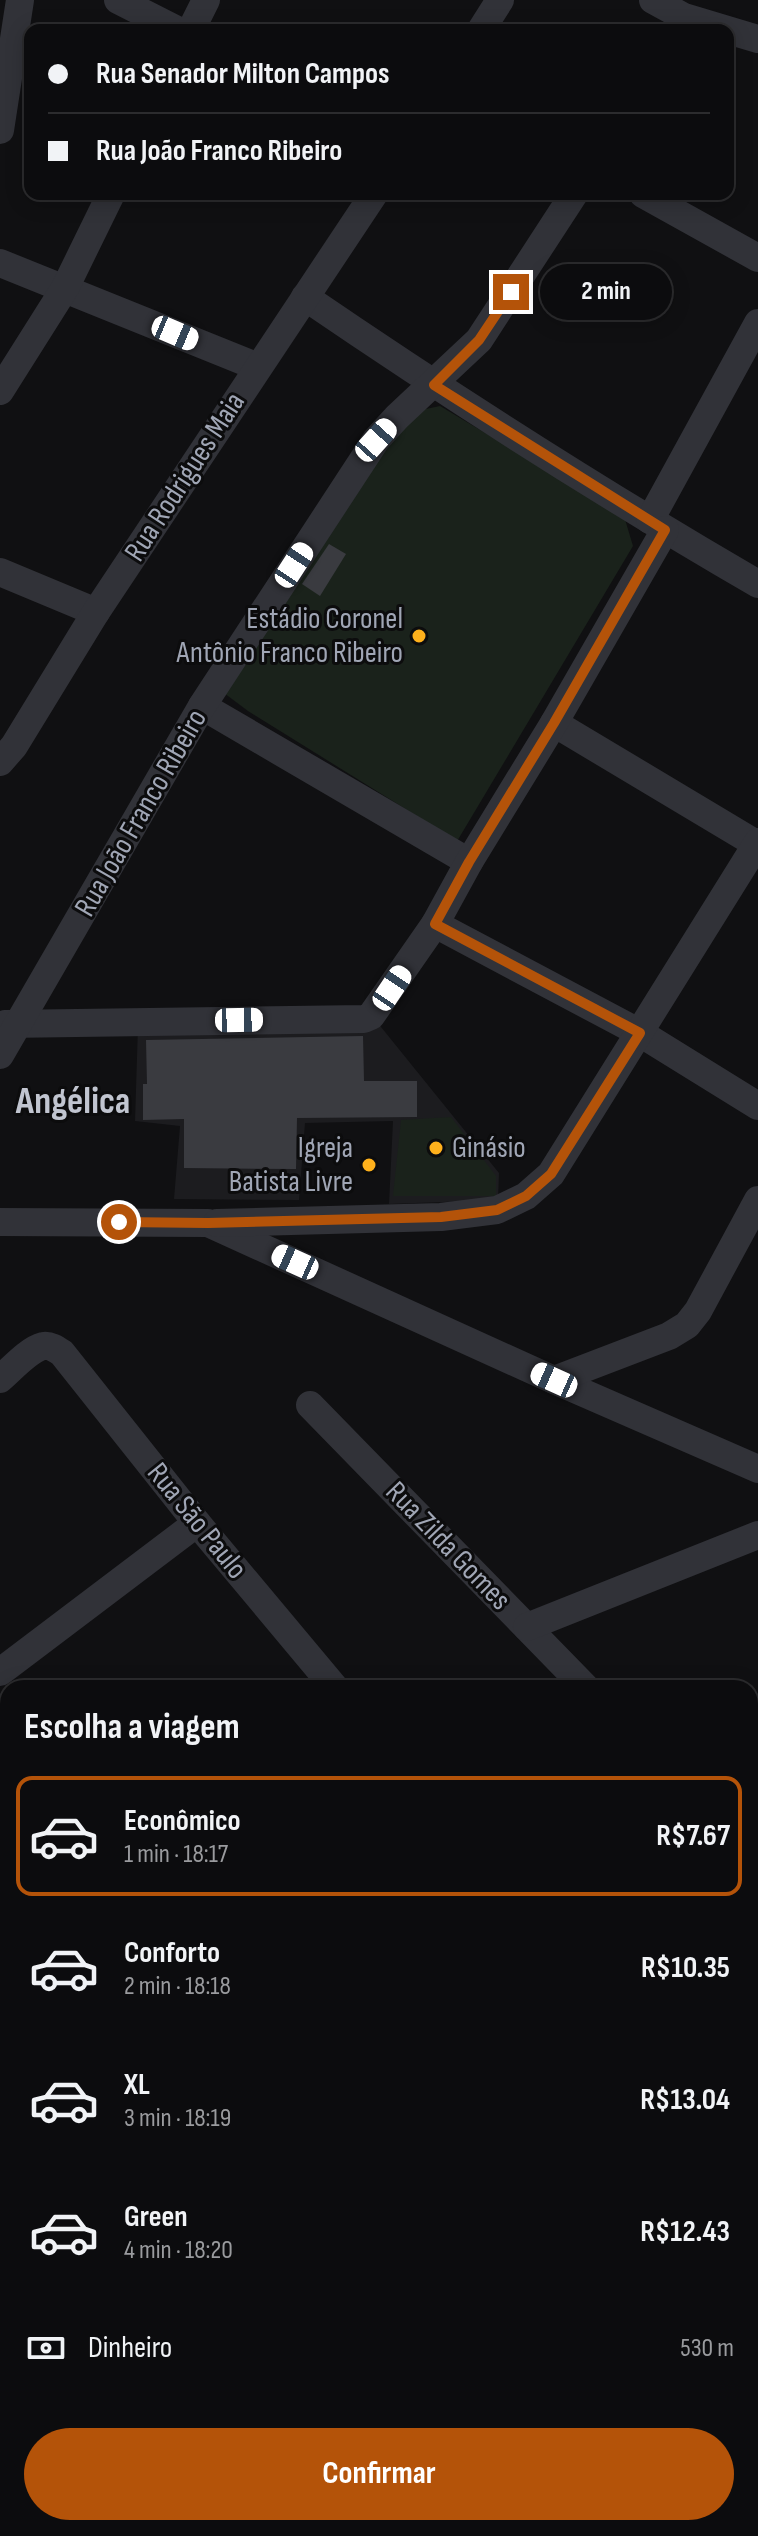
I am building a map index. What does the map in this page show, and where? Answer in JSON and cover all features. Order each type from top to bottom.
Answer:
[{"type":"street","points":[[0,130],[20,0]]},
{"type":"street","points":[[118,0],[165,24]]},
{"type":"street","points":[[194,24],[206,0]]},
{"type":"street","points":[[485,24],[500,0]]},
{"type":"street","points":[[653,0],[680,23]]},
{"type":"street","points":[[734,34],[758,39]]},
{"type":"street","points":[[0,391],[65,288],[108,200]]},
{"type":"street","name":"Rua Rodrigues Maia","points":[[0,762],[14,746],[96,612],[370,200]]},
{"type":"street","name":"Rua João Franco Ribeiro","points":[[0,1055],[10,1024],[202,706],[376,440],[479,340],[570,200]]},
{"type":"street","points":[[654,200],[758,258]]},
{"type":"street","points":[[0,263],[258,367]]},
{"type":"street","points":[[305,297],[434,385],[657,525],[758,584]]},
{"type":"street","points":[[10,1024],[364,1019],[371,1016],[435,924],[554,723],[755,336]]},
{"type":"street","points":[[0,572],[96,612]]},
{"type":"street","points":[[202,706],[469,862]]},
{"type":"street","points":[[0,1222],[208,1223],[441,1217],[497,1210],[526,1196],[551,1174],[758,844],[554,723]]},
{"type":"street","points":[[435,924],[640,1033],[758,1106]]},
{"type":"street","points":[[554,1380],[669,1336],[687,1325],[698,1311],[758,1200]]},
{"type":"street","points":[[208,1223],[758,1469]]},
{"type":"street","name":"Rua São Paulo","points":[[0,1379],[44,1346],[62,1353],[197,1523],[328,1680]]},
{"type":"street","name":"Rua Zilda Gomes","points":[[310,1405],[578,1680]]},
{"type":"street","points":[[0,1672],[197,1523]]},
{"type":"street","points":[[527,1627],[758,1535]]},
{"type":"shaded area","name":"Estádio Coronel Antônio Franco Ribeiro","points":[[440,406],[624,516],[633,546],[456,843],[224,693],[407,413]]},
{"type":"shaded area","points":[[377,1022],[499,1173],[498,1200],[389,1204],[393,1121],[305,1123],[299,1200],[174,1199],[180,1126],[135,1121],[138,1026]]},
{"type":"shaded area","name":"Ginásio","points":[[451,1117],[496,1176],[496,1196],[393,1196],[401,1120]]},
{"type":"building","points":[[329,544],[346,554],[320,596],[302,584]]},
{"type":"building","points":[[363,1036],[364,1081],[417,1081],[417,1117],[297,1118],[296,1169],[184,1168],[184,1119],[143,1120],[143,1084],[147,1084],[146,1040]]},
{"type":"place","name":"Estádio Coronel Antônio Franco Ribeiro","points":[[419,636]]},
{"type":"place","name":"Ginásio","points":[[436,1148]]},
{"type":"place","name":"Igreja Batista Livre","points":[[369,1165]]},
{"type":"district","name":"Angélica","points":[[73,1101]]},
{"type":"route","points":[[119,1222],[441,1217],[497,1210],[526,1196],[551,1174],[640,1033],[435,924],[665,530],[434,385],[479,340],[511,292]]}]
